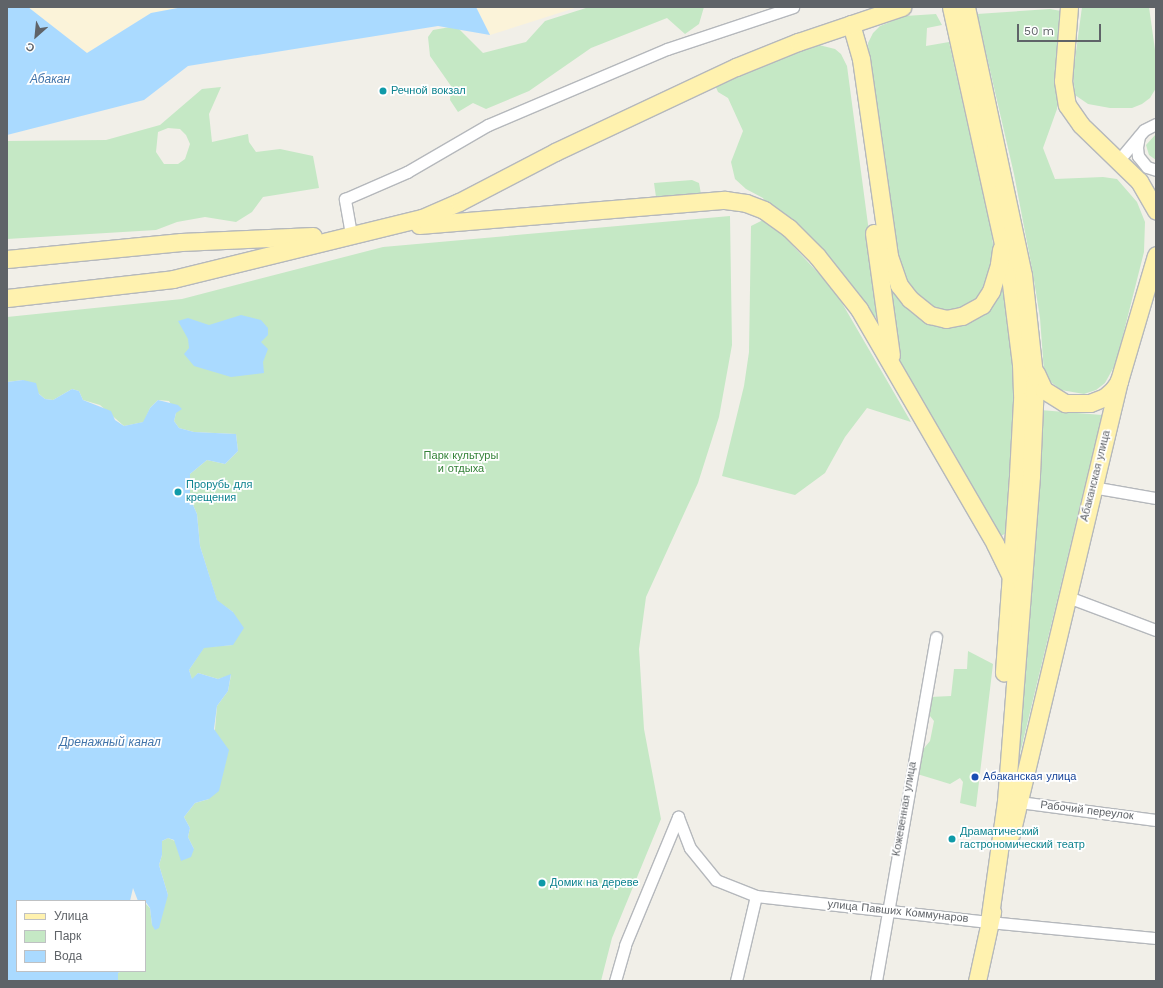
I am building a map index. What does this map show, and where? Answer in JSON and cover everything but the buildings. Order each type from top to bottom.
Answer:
[{"type":"main road","points":[[386,228],[422,218],[459,202],[569,145],[736,67],[851,24],[902,7]]},
{"type":"main road","points":[[951,7],[963,26],[1023,275],[1034,365],[1032,476],[1008,771],[989,922],[977,981]]},
{"type":"main road","points":[[966,7],[963,26],[1017,318],[1022,401],[989,922]]},
{"type":"main road","points":[[1069,7],[1063,81],[1065,98],[1074,118],[1138,181],[1156,210]]},
{"type":"main road","points":[[851,24],[861,59],[889,256],[895,277],[905,293],[924,311],[938,318],[954,318],[975,309],[987,299],[995,282],[1000,253],[1000,223]]},
{"type":"main road","points":[[851,24],[852,61],[888,341],[899,378]]},
{"type":"main road","points":[[7,298],[173,279],[352,234],[386,228],[647,205],[725,200],[746,203],[764,210],[780,221],[829,270],[868,324],[1010,575]]},
{"type":"main road","points":[[7,259],[181,242],[352,234]]},
{"type":"main road","name":"Абаканская улица","points":[[989,922],[1068,597],[1092,487],[1119,381],[1155,258]]},
{"type":"main road","points":[[1034,365],[1044,390],[1058,400],[1074,404],[1101,399],[1113,390],[1119,381]]},
{"type":"street","points":[[352,234],[345,199],[407,172],[488,125],[667,49],[793,7]]},
{"type":"street","points":[[1118,161],[1156,116]]},
{"type":"street","points":[[1156,124],[1142,132],[1137,143],[1138,156],[1147,167],[1156,170]]},
{"type":"street","points":[[1092,487],[1156,498]]},
{"type":"street","points":[[1068,597],[1156,630]]},
{"type":"street","name":"Кожевенная улица","points":[[876,981],[886,911],[936,637]]},
{"type":"street","name":"Рабочий переулок","points":[[1019,802],[1156,820]]},
{"type":"street","name":"улица Павших Коммунаров","points":[[615,981],[625,945],[678,817],[690,848],[716,880],[756,896],[989,922],[1156,938]]},
{"type":"street","points":[[736,981],[756,896]]},
{"type":"green space","points":[[589,7],[704,7],[699,24],[685,34],[667,18],[591,48],[529,91],[486,109],[473,103],[458,112],[450,100],[451,86],[430,56],[428,37],[433,30],[456,26],[483,53],[526,42],[545,21]]},
{"type":"green space","points":[[1082,7],[1149,7],[1156,57],[1156,88],[1150,98],[1142,104],[1132,108],[1110,108],[1088,104],[1075,95],[1073,74]]},
{"type":"green space","points":[[1050,9],[1061,11],[1059,74],[1057,109],[1043,148],[1055,179],[1103,177],[1117,179],[1137,202],[1145,222],[1144,252],[1116,363],[1105,383],[1096,390],[1084,394],[1061,390],[1047,379],[1044,372],[1040,318],[1033,274],[1014,174],[977,14]]},
{"type":"green space","points":[[936,14],[942,25],[927,28],[926,46],[949,42],[991,229],[994,252],[982,295],[953,312],[927,306],[900,274],[869,64],[868,43],[873,33],[880,26],[905,16]]},
{"type":"green space","points":[[819,45],[835,49],[841,54],[847,66],[880,315],[870,319],[770,210],[763,198],[746,189],[735,179],[731,162],[743,131],[728,98],[718,92],[715,85],[802,49]]},
{"type":"green space","points":[[221,87],[209,114],[212,142],[248,134],[249,142],[256,152],[280,149],[313,156],[319,188],[263,197],[252,212],[236,222],[205,217],[177,222],[156,230],[7,239],[7,141],[106,140],[160,125],[202,89]],"holes":[[[168,128],[180,129],[186,135],[190,144],[185,159],[178,164],[164,164],[156,152],[158,132]]]},
{"type":"green space","points":[[1156,134],[1156,160],[1149,155],[1146,145]]},
{"type":"green space","points":[[692,180],[699,183],[701,194],[656,197],[654,183]]},
{"type":"green space","name":"Парк культуры и отдыха","points":[[730,216],[732,345],[719,417],[698,483],[646,597],[639,649],[644,729],[661,819],[612,938],[601,981],[118,981],[118,973],[120,972],[146,972],[146,904],[150,908],[152,925],[168,895],[159,865],[162,855],[162,841],[168,838],[194,849],[188,837],[190,828],[184,817],[195,803],[209,799],[217,706],[228,691],[231,675],[218,679],[198,673],[192,680],[189,670],[204,647],[233,645],[233,612],[217,601],[200,546],[197,514],[190,498],[190,474],[207,460],[225,464],[238,451],[236,434],[194,432],[179,428],[174,421],[176,413],[169,401],[158,400],[150,408],[144,422],[124,426],[100,405],[83,400],[79,391],[72,389],[53,400],[45,399],[23,380],[7,382],[7,317],[182,299],[383,247]]},
{"type":"green space","points":[[767,218],[835,291],[911,422],[867,408],[845,437],[825,473],[795,495],[722,476],[744,386],[749,352],[751,226]]},
{"type":"green space","points":[[886,264],[898,293],[965,323],[983,312],[1000,289],[1004,291],[1013,365],[1013,404],[1006,533],[998,538],[901,366],[897,356]]},
{"type":"green space","points":[[1040,410],[1102,415],[1016,770]]},
{"type":"green space","points":[[968,651],[993,664],[976,807],[960,803],[963,782],[960,778],[950,784],[914,773],[916,758],[930,741],[934,721],[926,711],[930,697],[951,696],[954,669],[967,669]]},
{"type":"sand","points":[[28,7],[183,7],[151,13],[87,53]]},
{"type":"sand","points":[[476,7],[578,7],[490,35]]},
{"type":"water","name":"Абакан","points":[[7,7],[28,7],[87,53],[151,13],[183,7],[476,7],[490,35],[438,26],[188,66],[144,100],[7,135]]},
{"type":"water","points":[[241,315],[261,320],[268,328],[268,335],[261,342],[268,349],[263,362],[264,373],[231,377],[194,366],[184,354],[189,348],[188,339],[178,321],[188,318],[209,325]]},
{"type":"water","name":"Дренажный канал","points":[[23,380],[36,383],[39,394],[45,399],[53,400],[72,389],[79,391],[83,400],[111,411],[115,420],[124,426],[143,422],[150,408],[158,400],[178,405],[182,409],[176,413],[174,421],[179,428],[194,432],[236,434],[238,451],[225,464],[207,460],[190,474],[190,498],[197,514],[200,546],[217,600],[233,612],[244,628],[233,645],[204,648],[189,670],[192,679],[198,673],[218,679],[231,674],[228,691],[217,706],[214,729],[229,750],[219,791],[209,799],[195,803],[184,817],[190,828],[188,837],[194,849],[191,857],[181,861],[174,840],[168,838],[162,841],[162,855],[159,865],[168,895],[159,928],[155,930],[152,925],[150,908],[146,900],[138,900],[133,888],[130,900],[16,900],[16,972],[120,972],[118,973],[118,981],[7,981],[7,382]]},
{"type":"place","name":"Речной вокзал","points":[[383,91]]},
{"type":"place","name":"Прорубь для крещения","points":[[178,492]]},
{"type":"place","name":"Абаканская улица","points":[[975,777]]},
{"type":"place","name":"Драматический гастрономический театр","points":[[952,839]]},
{"type":"place","name":"Домик на дереве","points":[[542,883]]}]
